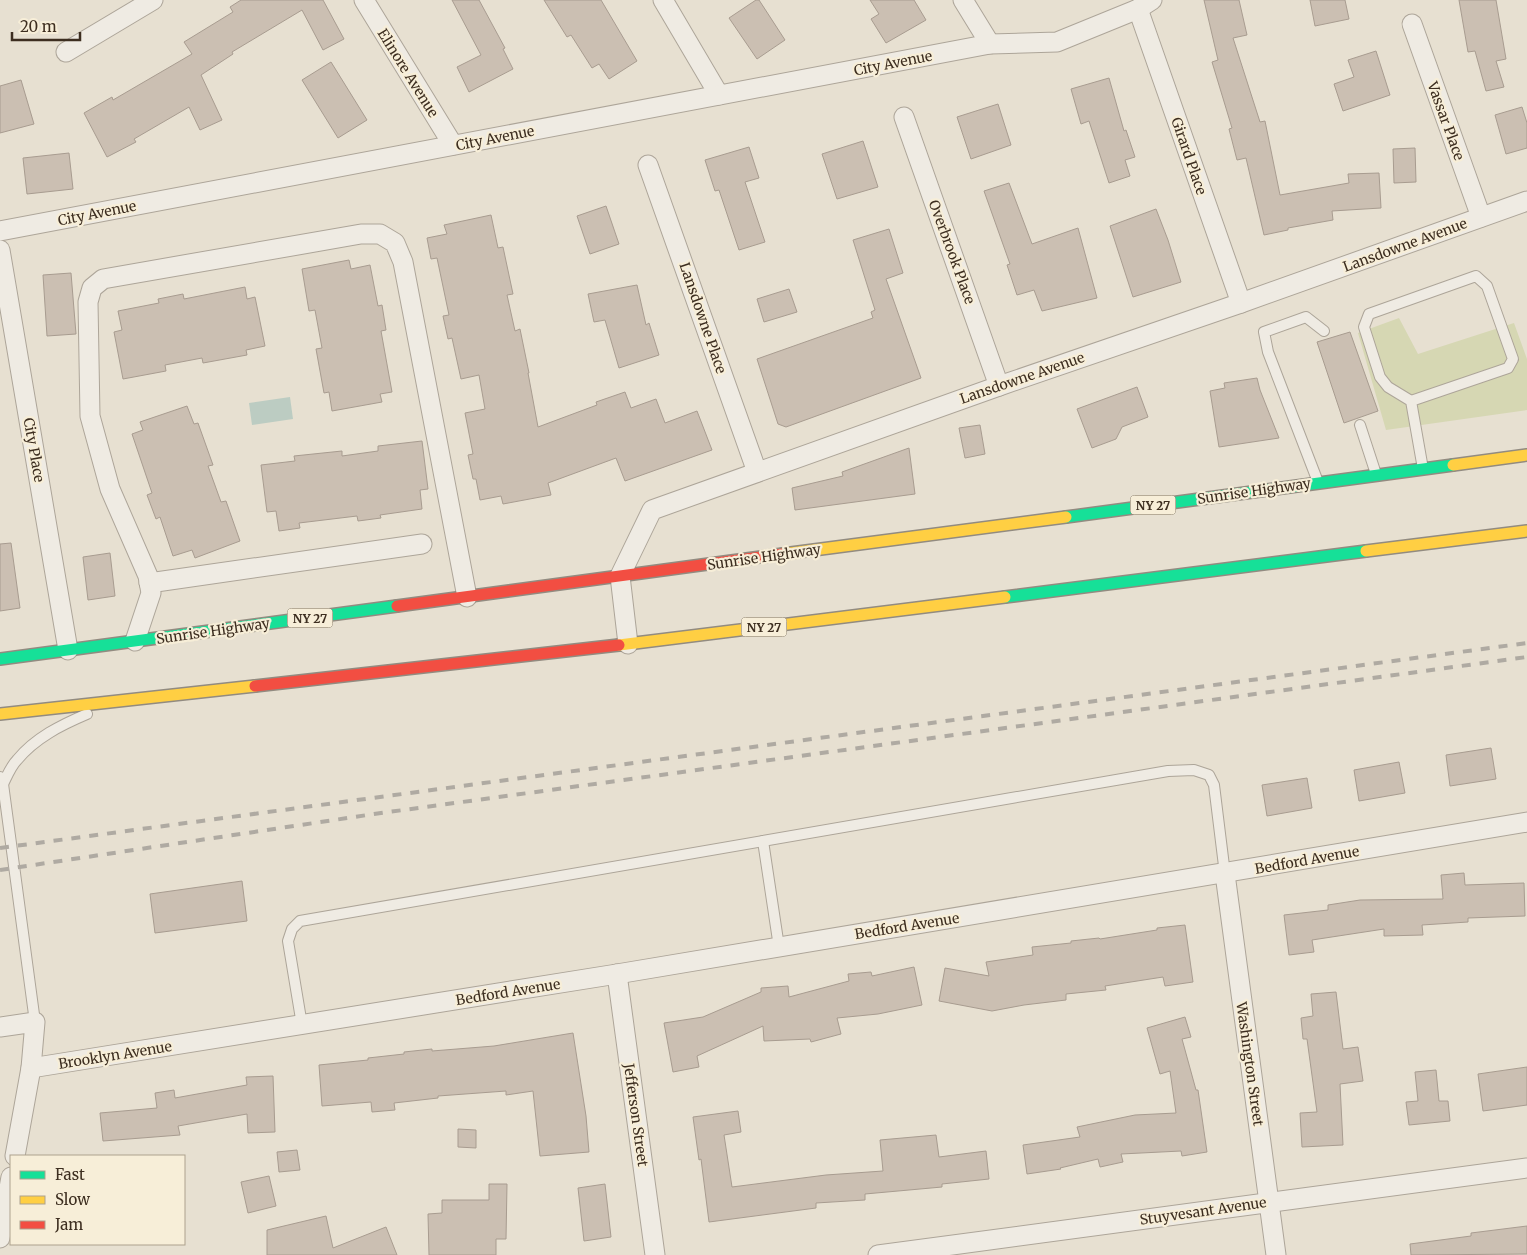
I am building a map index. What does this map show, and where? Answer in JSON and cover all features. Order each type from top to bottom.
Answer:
[{"type":"highway","name":"Sunrise Highway","points":[[0,659],[1527,455]]},
{"type":"highway","name":"NY 27","points":[[0,714],[628,644],[1527,531]]},
{"type":"street","points":[[66,52],[153,0]]},
{"type":"street","name":"Elinore Avenue","points":[[364,0],[454,146]]},
{"type":"street","points":[[663,0],[719,95]]},
{"type":"street","points":[[963,0],[990,44]]},
{"type":"street","name":"City Avenue","points":[[0,231],[990,44],[1057,42],[1145,5]]},
{"type":"street","name":"Girard Place","points":[[1145,5],[1241,304]]},
{"type":"street","name":"Vassar Place","points":[[1412,24],[1480,217]]},
{"type":"street","name":"Overbrook Place","points":[[904,117],[999,386]]},
{"type":"street","name":"Lansdowne Place","points":[[648,165],[757,472]]},
{"type":"street","name":"Lansdowne Avenue","points":[[620,576],[652,510],[999,386],[1241,304],[1480,217],[1527,202]]},
{"type":"street","points":[[134,642],[151,593],[148,576],[110,489],[90,416],[88,302],[92,288],[103,279],[361,234],[380,234],[395,243],[403,262],[467,597]]},
{"type":"street","name":"City Place","points":[[0,250],[68,650]]},
{"type":"street","points":[[149,583],[422,544]]},
{"type":"street","points":[[620,576],[628,644]]},
{"type":"street","name":"Bedford Avenue","points":[[295,1026],[1225,874],[1527,822]]},
{"type":"street","name":"Washington Street","points":[[1225,874],[1276,1255]]},
{"type":"street","name":"Jefferson Street","points":[[617,974],[655,1255]]},
{"type":"street","points":[[0,1027],[35,1022],[31,1068],[15,1155]]},
{"type":"street","name":"Brooklyn Avenue","points":[[31,1068],[295,1026]]},
{"type":"street","name":"Stuyvesant Avenue","points":[[878,1255],[1527,1168]]},
{"type":"street","points":[[0,1238],[10,1182]]},
{"type":"lane","points":[[1411,401],[1508,368],[1513,359],[1487,286],[1476,276],[1369,314],[1364,327],[1380,377],[1388,387],[1411,401],[1423,469]]},
{"type":"lane","points":[[1318,483],[1268,352],[1264,332],[1306,317],[1324,331]]},
{"type":"lane","points":[[1360,425],[1376,475]]},
{"type":"lane","points":[[35,1022],[2,780],[16,760],[39,739],[67,723],[119,700]]},
{"type":"lane","points":[[295,1026],[288,940],[292,929],[300,921],[1168,771],[1194,770],[1210,775],[1214,785],[1225,874]]},
{"type":"lane","points":[[763,841],[779,947]]},
{"type":"green space","points":[[1399,318],[1418,354],[1514,323],[1527,359],[1527,410],[1386,430],[1358,333]]},
{"type":"shaded area","points":[[290,397],[293,419],[252,425],[249,403]]},
{"type":"building","points":[[241,0],[323,0],[344,39],[323,50],[302,10],[232,52],[233,54],[201,75],[222,120],[200,130],[189,107],[134,139],[136,142],[107,157],[84,113],[112,97],[113,100],[192,54],[184,42],[233,12],[230,7]]},
{"type":"building","points":[[452,0],[479,0],[505,48],[503,49],[513,69],[469,92],[457,67],[481,55]]},
{"type":"building","points":[[544,0],[601,0],[637,61],[609,79],[599,64],[592,68],[571,35],[567,37]]},
{"type":"building","points":[[756,0],[759,0],[785,40],[757,59],[729,18]]},
{"type":"building","points":[[870,0],[914,0],[926,20],[886,43],[871,19],[879,14]]},
{"type":"building","points":[[1204,0],[1239,0],[1247,35],[1233,38],[1260,122],[1265,121],[1280,195],[1349,183],[1348,174],[1379,173],[1381,208],[1332,211],[1333,220],[1288,228],[1288,230],[1264,235],[1246,158],[1237,160],[1229,129],[1232,128],[1212,62],[1218,60]]},
{"type":"building","points":[[1310,0],[1345,0],[1349,19],[1315,26]]},
{"type":"building","points":[[1459,0],[1496,0],[1506,59],[1496,61],[1504,87],[1486,91],[1475,51],[1468,52]]},
{"type":"building","points":[[1376,51],[1390,95],[1343,111],[1334,84],[1354,77],[1348,60]]},
{"type":"building","points":[[331,62],[367,120],[338,138],[302,80]]},
{"type":"building","points":[[1109,78],[1124,131],[1126,130],[1135,157],[1125,160],[1130,176],[1109,183],[1089,121],[1081,124],[1071,89]]},
{"type":"building","points":[[21,80],[34,124],[0,133],[0,86]]},
{"type":"building","points":[[998,104],[1011,145],[971,159],[957,117]]},
{"type":"building","points":[[1522,107],[1527,123],[1527,148],[1506,154],[1495,115]]},
{"type":"building","points":[[863,141],[878,187],[837,199],[822,154]]},
{"type":"building","points":[[749,147],[759,178],[745,182],[765,242],[739,250],[719,190],[715,191],[705,160]]},
{"type":"building","points":[[1415,148],[1416,182],[1394,183],[1393,149]]},
{"type":"building","points":[[69,153],[73,189],[27,194],[23,158]]},
{"type":"building","points":[[1009,183],[1032,244],[1078,228],[1097,298],[1042,311],[1034,290],[1017,295],[1007,265],[1010,264],[984,191]]},
{"type":"building","points":[[606,206],[619,244],[590,254],[577,216]]},
{"type":"building","points":[[1156,209],[1181,282],[1133,297],[1110,226]]},
{"type":"building","points":[[491,215],[498,248],[503,247],[513,294],[507,295],[515,331],[520,329],[538,427],[597,405],[596,402],[625,392],[631,408],[656,399],[665,423],[697,411],[712,450],[625,481],[616,458],[548,483],[551,495],[503,504],[501,496],[480,500],[476,479],[473,479],[468,455],[473,454],[465,413],[485,409],[479,375],[461,379],[452,338],[448,339],[443,316],[449,315],[437,258],[431,259],[427,238],[447,234],[444,225]]},
{"type":"building","points":[[889,229],[903,273],[886,279],[921,378],[786,427],[778,424],[757,359],[873,318],[871,312],[875,310],[853,240]]},
{"type":"building","points":[[349,260],[351,269],[370,265],[378,306],[382,305],[386,330],[381,331],[392,392],[380,394],[382,402],[332,411],[329,392],[324,393],[316,349],[322,348],[315,310],[309,311],[302,269]]},
{"type":"building","points":[[71,273],[76,334],[47,336],[43,275]]},
{"type":"building","points":[[637,285],[646,325],[649,323],[659,355],[619,368],[605,320],[594,322],[588,294]]},
{"type":"building","points":[[245,287],[247,299],[255,297],[265,346],[246,350],[247,355],[203,363],[202,358],[165,365],[166,371],[123,379],[114,332],[122,330],[118,311],[159,303],[158,299],[183,294],[184,299]]},
{"type":"building","points":[[789,289],[797,312],[764,322],[757,299]]},
{"type":"building","points":[[1350,332],[1378,411],[1344,423],[1317,342]]},
{"type":"building","points":[[1257,378],[1279,438],[1219,447],[1210,391],[1225,388],[1224,383]]},
{"type":"building","points":[[1137,387],[1148,417],[1122,427],[1116,439],[1092,448],[1077,409]]},
{"type":"building","points":[[187,406],[194,424],[198,423],[213,465],[208,466],[221,502],[226,501],[240,541],[195,558],[192,550],[173,556],[160,517],[156,519],[147,495],[152,493],[132,434],[143,430],[140,422]]},
{"type":"building","points":[[980,425],[985,454],[965,458],[959,428]]},
{"type":"building","points":[[422,441],[428,489],[420,490],[422,509],[380,515],[381,518],[358,521],[357,516],[299,523],[300,528],[279,531],[276,511],[267,512],[261,465],[295,461],[294,456],[342,451],[342,456],[378,451],[378,446]]},
{"type":"building","points":[[909,448],[915,494],[795,510],[792,488],[843,476],[842,472]]},
{"type":"building","points":[[11,543],[20,608],[0,611],[0,544]]},
{"type":"building","points":[[110,553],[115,596],[88,600],[83,557]]},
{"type":"building","points":[[1491,748],[1496,779],[1450,786],[1446,755]]},
{"type":"building","points":[[1399,762],[1405,793],[1359,801],[1354,770]]},
{"type":"building","points":[[1307,778],[1312,808],[1267,816],[1262,785]]},
{"type":"building","points":[[1464,873],[1465,885],[1524,883],[1525,916],[1468,918],[1468,922],[1422,925],[1423,935],[1384,936],[1384,929],[1312,940],[1314,952],[1289,955],[1284,915],[1328,910],[1328,905],[1360,900],[1443,899],[1441,875]]},
{"type":"building","points":[[242,881],[247,921],[155,933],[150,894]]},
{"type":"building","points":[[1185,925],[1193,982],[1165,986],[1163,977],[1105,986],[1106,990],[1066,994],[1066,1000],[992,1011],[939,1001],[945,968],[989,976],[986,962],[1033,955],[1032,947],[1100,939],[1157,930],[1157,928]]},
{"type":"building","points":[[914,967],[922,1005],[878,1014],[837,1018],[841,1034],[811,1042],[810,1039],[764,1041],[763,1026],[697,1056],[699,1067],[673,1072],[664,1023],[703,1017],[761,992],[761,988],[788,986],[789,997],[849,981],[848,974],[871,972],[872,976]]},
{"type":"building","points":[[1336,992],[1343,1049],[1358,1047],[1363,1081],[1340,1084],[1343,1145],[1302,1147],[1300,1113],[1317,1112],[1307,1039],[1303,1039],[1301,1018],[1313,1016],[1311,994]]},
{"type":"building","points":[[1185,1017],[1191,1037],[1182,1039],[1196,1090],[1198,1090],[1207,1152],[1182,1156],[1181,1151],[1121,1154],[1123,1162],[1100,1167],[1098,1159],[1061,1169],[1027,1174],[1023,1145],[1080,1137],[1077,1127],[1135,1115],[1176,1113],[1170,1071],[1160,1074],[1147,1028]]},
{"type":"building","points":[[573,1033],[586,1116],[589,1152],[540,1156],[533,1091],[506,1095],[506,1091],[438,1096],[438,1098],[394,1103],[395,1110],[372,1112],[371,1102],[322,1106],[319,1065],[368,1060],[368,1058],[404,1054],[404,1052],[494,1046]]},
{"type":"building","points":[[1527,1067],[1527,1105],[1483,1111],[1478,1074]]},
{"type":"building","points":[[1436,1070],[1439,1101],[1448,1101],[1450,1121],[1409,1125],[1406,1102],[1418,1101],[1415,1072]]},
{"type":"building","points":[[273,1076],[275,1132],[248,1133],[247,1114],[178,1126],[180,1135],[103,1141],[100,1113],[157,1108],[155,1093],[174,1090],[175,1098],[247,1085],[246,1077]]},
{"type":"building","points":[[738,1111],[741,1132],[724,1135],[732,1187],[826,1175],[883,1171],[880,1140],[936,1135],[939,1157],[986,1151],[989,1179],[942,1184],[942,1187],[865,1194],[865,1200],[816,1203],[816,1208],[709,1222],[701,1159],[699,1160],[693,1117]]},
{"type":"building","points":[[458,1129],[476,1130],[476,1148],[458,1147]]},
{"type":"building","points":[[297,1150],[300,1170],[279,1172],[277,1152]]},
{"type":"building","points":[[269,1176],[276,1206],[248,1213],[241,1182]]},
{"type":"building","points":[[489,1184],[507,1184],[506,1239],[496,1239],[496,1255],[429,1255],[428,1214],[442,1213],[442,1200],[489,1200]]},
{"type":"building","points":[[605,1184],[611,1237],[584,1241],[578,1188]]},
{"type":"building","points":[[326,1216],[333,1248],[386,1227],[397,1255],[267,1255],[267,1230]]},
{"type":"building","points":[[1527,1226],[1527,1254],[1411,1255],[1410,1244],[1471,1236],[1471,1233]]},
{"type":"railway","points":[[0,848],[1527,643]]},
{"type":"railway","points":[[0,870],[374,814],[1527,657]]},
{"type":"traffic: fast","points":[[1066,517],[1453,465]]},
{"type":"traffic: fast","points":[[1005,597],[1366,551]]},
{"type":"traffic: fast","points":[[0,659],[397,606]]},
{"type":"traffic: slow","points":[[1453,465],[1527,455]]},
{"type":"traffic: slow","points":[[783,554],[1066,517]]},
{"type":"traffic: slow","points":[[1366,551],[1527,531]]},
{"type":"traffic: slow","points":[[619,645],[1005,597]]},
{"type":"traffic: slow","points":[[0,714],[255,686]]},
{"type":"traffic: jam","points":[[397,606],[783,554]]},
{"type":"traffic: jam","points":[[255,686],[619,645]]}]
